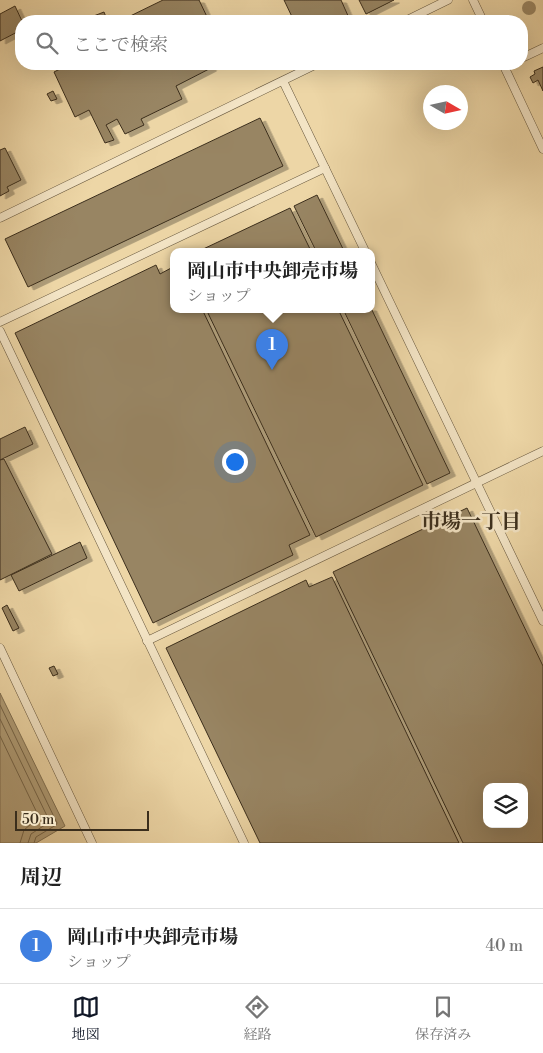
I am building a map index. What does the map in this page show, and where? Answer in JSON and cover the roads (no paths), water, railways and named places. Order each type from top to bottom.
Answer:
[{"type":"lane","points":[[417,15],[448,0]]},
{"type":"lane","points":[[473,0],[480,15]]},
{"type":"lane","points":[[528,55],[543,48]]},
{"type":"lane","points":[[0,218],[304,70]]},
{"type":"lane","points":[[507,70],[543,149]]},
{"type":"lane","points":[[283,80],[364,248]]},
{"type":"lane","points":[[0,322],[325,168]]},
{"type":"lane","points":[[375,271],[543,621]]},
{"type":"lane","points":[[0,331],[244,843]]},
{"type":"lane","points":[[147,641],[543,451]]},
{"type":"lane","points":[[0,648],[92,843]]},
{"type":"water","points":[[0,693],[65,826],[36,843],[0,843]]},
{"type":"place","name":"岡山市中央卸売市場","points":[[272,370]]},
{"type":"district","name":"市場一丁目","points":[[471,522]]}]
